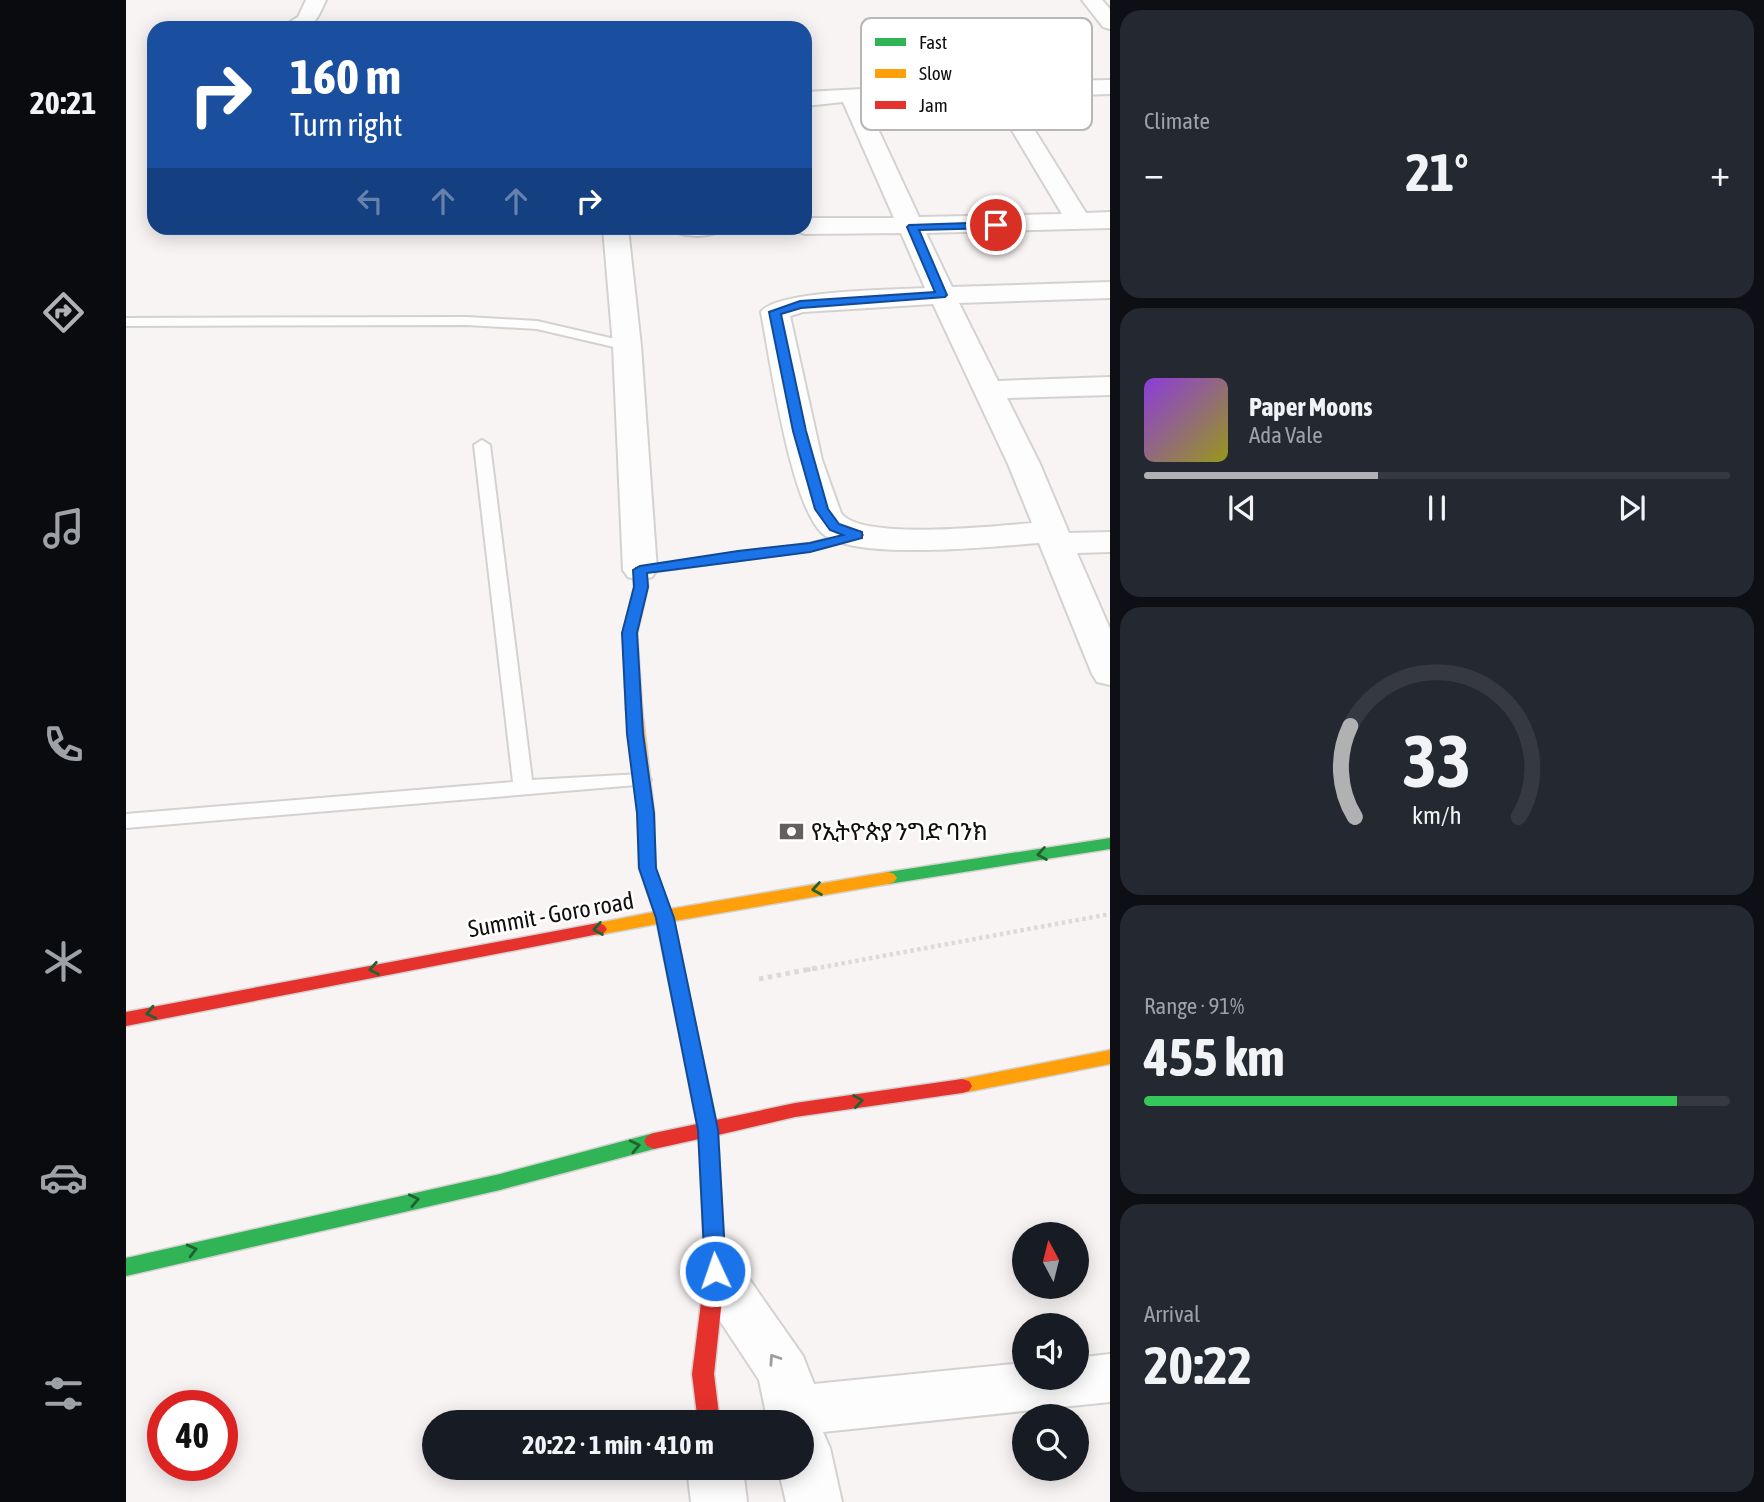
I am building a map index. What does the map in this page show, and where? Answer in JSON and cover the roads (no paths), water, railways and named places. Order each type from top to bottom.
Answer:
[{"type":"main road","points":[[707,1410],[703,1374],[715,1271],[708,1130],[665,918],[647,868],[646,813],[635,734],[630,633],[641,587],[640,570],[810,547],[857,535]]},
{"type":"main road","name":"Summit - Goro road","points":[[126,1019],[427,959],[665,918],[745,901],[1110,843]]},
{"type":"main road","points":[[126,1267],[242,1237],[502,1181],[597,1154],[795,1110],[975,1084],[1110,1057]]},
{"type":"street","points":[[301,21],[316,0]]},
{"type":"street","points":[[1093,0],[1108,20]]},
{"type":"street","points":[[1092,86],[1110,86]]},
{"type":"street","points":[[851,95],[861,117]]},
{"type":"street","points":[[812,98],[861,95]]},
{"type":"street","points":[[867,130],[942,295],[1024,464],[1110,674]]},
{"type":"street","points":[[1023,130],[1079,222]]},
{"type":"street","points":[[812,226],[863,224],[912,227],[1110,220]]},
{"type":"street","points":[[616,235],[628,346],[640,570]]},
{"type":"street","points":[[1110,290],[942,295],[800,304],[775,312],[800,431],[821,509],[835,527],[857,535],[1053,538],[1110,542]]},
{"type":"street","points":[[987,390],[1110,386]]},
{"type":"street","points":[[715,1271],[784,1373],[793,1410]]},
{"type":"street","points":[[814,1424],[1110,1378]]},
{"type":"street","points":[[716,1480],[719,1502]]},
{"type":"street","points":[[809,1480],[814,1502]]},
{"type":"lane","points":[[126,322],[467,321],[537,325],[628,346]]},
{"type":"lane","points":[[482,445],[523,787]]},
{"type":"lane","points":[[126,821],[523,787],[641,780]]},
{"type":"place","name":"የኢትዮጵያ ንግድ ባንክ","points":[[791,832]]}]
